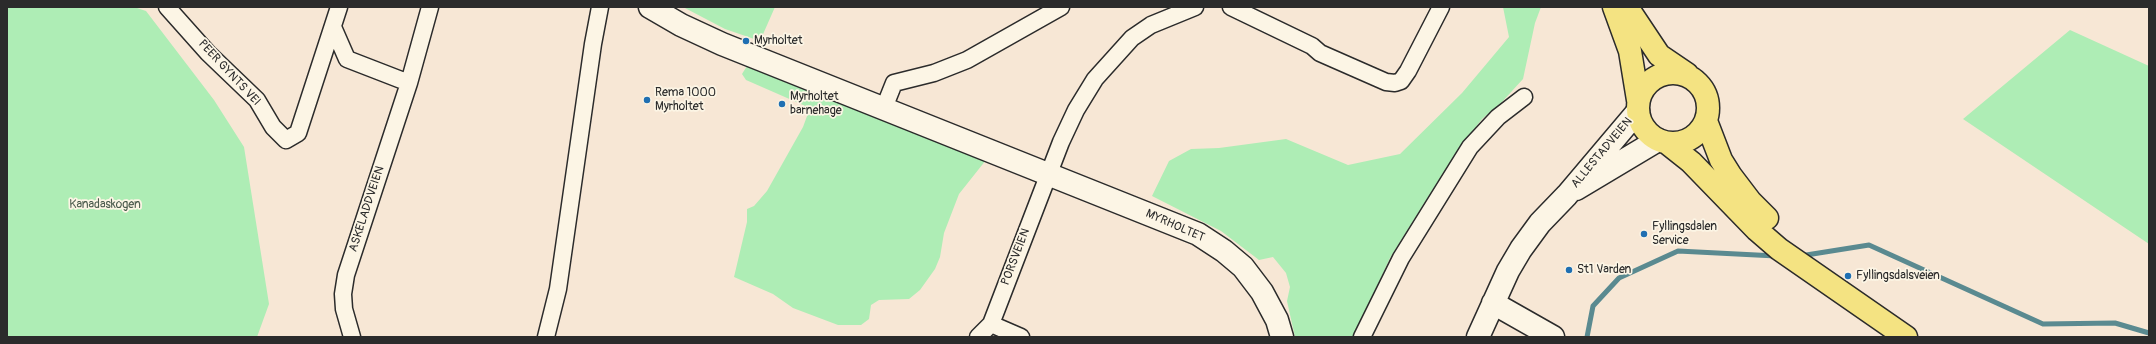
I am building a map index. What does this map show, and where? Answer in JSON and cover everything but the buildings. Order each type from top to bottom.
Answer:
[{"type":"main road","name":"MYRHOLTET","points":[[650,7],[681,26],[708,38],[1198,234],[1224,251],[1243,267],[1262,292],[1277,320],[1282,337]]},
{"type":"main road","points":[[1614,7],[1630,51],[1640,120],[1645,129],[1707,177],[1757,230],[1779,249],[1906,337]]},
{"type":"main road","points":[[1627,7],[1659,55],[1697,81],[1706,94],[1709,111],[1706,122],[1700,131],[1692,138],[1675,143],[1662,141]]},
{"type":"main road","points":[[1638,106],[1647,83],[1655,76],[1677,72],[1688,75]]},
{"type":"main road","name":"ALLESTADVEIEN","points":[[1478,337],[1493,303],[1521,249],[1540,223],[1567,195],[1638,106]]},
{"type":"main road","points":[[1706,122],[1721,160],[1731,176],[1750,201],[1787,239],[1819,277]]},
{"type":"main road","name":"ALLESTADVEIEN","points":[[1567,195],[1662,141]]},
{"type":"main road","points":[[1493,303],[1553,337]]},
{"type":"street","name":"PEER GYNTS VEI","points":[[167,7],[208,53],[257,100],[273,127],[286,140],[298,133],[339,7]]},
{"type":"street","name":"ASKELADDVEIEN","points":[[352,337],[343,302],[346,275],[409,83],[430,7]]},
{"type":"street","points":[[546,337],[558,290],[593,44],[600,7]]},
{"type":"street","points":[[884,108],[894,83],[934,73],[967,60],[1062,7]]},
{"type":"street","points":[[1048,174],[1076,110],[1095,79],[1114,56],[1132,38],[1151,25],[1195,7]]},
{"type":"street","points":[[1231,7],[1312,46],[1320,53],[1386,82],[1395,83],[1401,80],[1408,71],[1441,7]]},
{"type":"street","points":[[333,27],[347,58],[409,83]]},
{"type":"street","points":[[1362,337],[1401,258],[1470,147],[1494,122],[1524,97]]},
{"type":"street","name":"PORSVEIEN","points":[[978,337],[991,324],[1048,174]]},
{"type":"street","points":[[991,324],[1021,337]]},
{"type":"green space","name":"Kanadaskogen","points":[[7,7],[134,7],[146,11],[214,100],[244,147],[269,304],[257,337],[7,337]]},
{"type":"green space","points":[[683,7],[775,7],[760,41],[725,29]]},
{"type":"green space","points":[[1503,7],[1541,7],[1535,23],[1523,79],[1501,103],[1482,119],[1455,154],[1390,258],[1354,337],[1295,337],[1287,301],[1290,287],[1286,273],[1273,257],[1259,260],[1221,231],[1152,196],[1169,161],[1191,149],[1219,148],[1286,139],[1348,165],[1400,154],[1462,93],[1509,37]]},
{"type":"green space","points":[[2070,30],[2149,66],[2149,244],[1963,119]]},
{"type":"green space","points":[[747,66],[986,160],[959,194],[944,233],[940,257],[935,269],[920,290],[909,299],[879,300],[871,305],[869,319],[861,325],[838,325],[793,308],[773,294],[734,277],[747,222],[747,209],[754,206],[767,191],[803,127],[810,108],[746,80],[742,74]]},
{"type":"waterway","points":[[1800,256],[1869,245],[2043,324],[2115,323],[2149,333]]},
{"type":"waterway","points":[[1587,337],[1593,306],[1619,278],[1678,251],[1776,256]]},
{"type":"place","name":"Myrholtet","points":[[746,41]]},
{"type":"place","name":"Rema 1000 Myrholtet","points":[[647,100]]},
{"type":"place","name":"Myrholtet barnehage","points":[[782,104]]},
{"type":"place","name":"Fyllingsdalen Service","points":[[1644,234]]},
{"type":"place","name":"St1 Varden","points":[[1569,270]]},
{"type":"place","name":"Fyllingsdalsveien","points":[[1848,276]]}]
